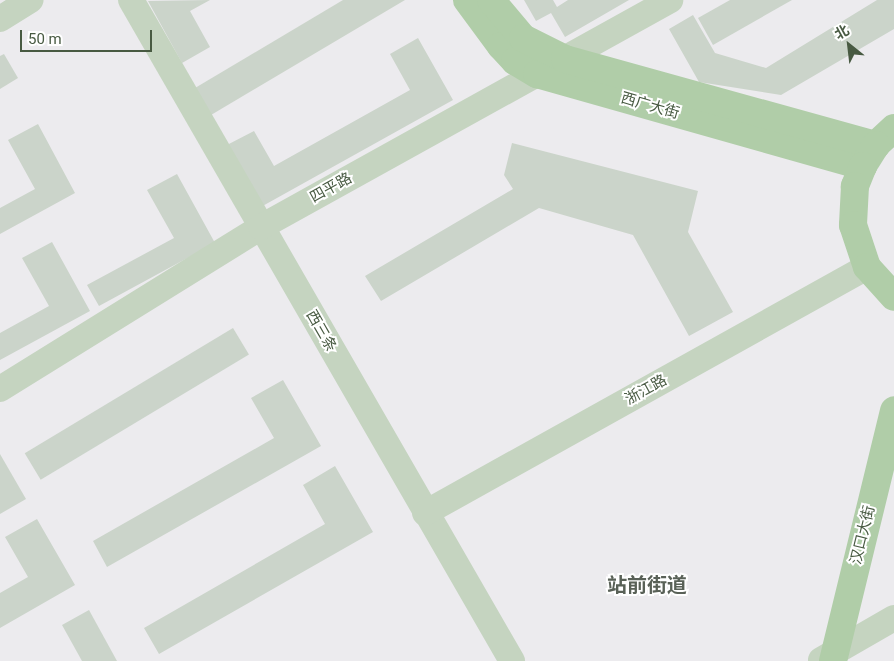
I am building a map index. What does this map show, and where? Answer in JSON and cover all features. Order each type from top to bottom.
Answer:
[{"type":"main road","name":"西广大街","points":[[466,0],[501,46],[515,61],[537,74],[878,146]]},
{"type":"main road","points":[[491,0],[523,38],[565,59],[878,146],[855,186],[853,226],[867,267],[894,297]]},
{"type":"main road","name":"汉口大街","points":[[829,658],[894,410]]},
{"type":"street","points":[[0,19],[31,0]]},
{"type":"street","name":"西三条","points":[[132,0],[425,513],[512,661]]},
{"type":"street","name":"四平路","points":[[0,389],[261,227],[670,0]]},
{"type":"street","name":"浙江路","points":[[425,513],[867,267]]},
{"type":"street","points":[[829,658],[894,618]]},
{"type":"building","points":[[210,0],[190,11],[210,47],[182,63],[148,1]]},
{"type":"building","points":[[343,0],[405,0],[211,115],[195,88]]},
{"type":"building","points":[[524,0],[553,0],[557,7],[568,0],[629,0],[565,37],[551,13],[536,21]]},
{"type":"building","points":[[730,0],[792,0],[713,45],[698,18]]},
{"type":"building","points":[[877,0],[894,0],[894,29],[781,95],[699,82],[669,29],[693,15],[715,53],[766,68]]},
{"type":"building","points":[[418,38],[453,100],[259,208],[225,146],[254,131],[274,166],[410,90],[390,54]]},
{"type":"building","points":[[4,54],[18,78],[0,89],[0,56]]},
{"type":"building","points":[[38,124],[75,193],[0,234],[0,208],[35,189],[8,140]]},
{"type":"building","points":[[512,143],[698,191],[688,232],[733,312],[689,336],[633,235],[539,208],[381,301],[365,276],[513,189],[504,175]]},
{"type":"building","points":[[177,174],[215,243],[99,306],[87,285],[174,238],[147,190]]},
{"type":"building","points":[[52,242],[90,311],[0,360],[0,333],[49,306],[22,258]]},
{"type":"building","points":[[233,328],[249,355],[41,480],[25,453]]},
{"type":"building","points":[[283,380],[321,446],[107,567],[93,541],[274,438],[251,398]]},
{"type":"building","points":[[0,454],[26,499],[0,514]]},
{"type":"building","points":[[335,466],[373,532],[159,654],[144,628],[325,524],[303,485]]},
{"type":"building","points":[[37,519],[75,585],[0,628],[0,593],[28,577],[5,537]]},
{"type":"building","points":[[89,610],[117,661],[82,661],[62,625]]},
{"type":"district","name":"站前街道","points":[[647,585]]}]
